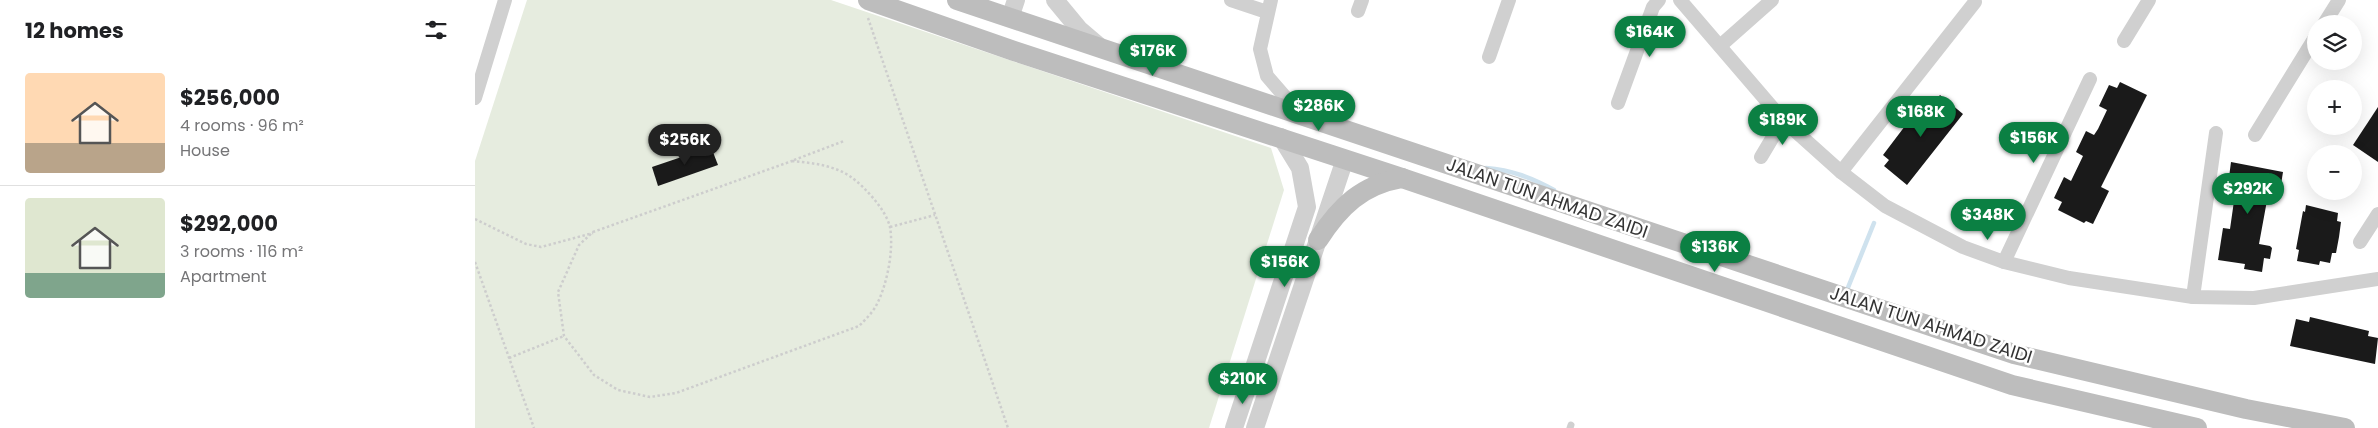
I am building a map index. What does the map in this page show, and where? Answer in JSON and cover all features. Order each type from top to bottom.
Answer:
[{"type":"main road","name":"JALAN TUN AHMAD ZAIDI","points":[[957,0],[1013,9],[1103,50],[2014,354],[2245,409],[2345,428]]},
{"type":"main road","name":"JALAN TUN AHMAD ZAIDI","points":[[866,5],[1281,137],[2012,384],[2197,428]]},
{"type":"main road","points":[[1318,240],[1335,215],[1355,197],[1373,186],[1402,178]]},
{"type":"street","points":[[475,98],[505,0]]},
{"type":"street","points":[[1055,0],[1079,29],[1103,50]]},
{"type":"street","points":[[1231,0],[1269,6],[1260,49],[1267,76],[1301,115]]},
{"type":"street","points":[[1489,57],[1509,0]]},
{"type":"street","points":[[1618,102],[1653,7],[1659,0]]},
{"type":"street","points":[[1680,0],[1783,120],[1841,172],[1885,206],[1963,247],[2004,262],[2069,278],[2193,297],[2254,298],[2378,279]]},
{"type":"street","points":[[1720,46],[1772,0]]},
{"type":"street","points":[[2124,41],[2149,0]]},
{"type":"street","points":[[2330,15],[2339,0]]},
{"type":"street","points":[[1841,172],[1975,2]]},
{"type":"street","points":[[2255,135],[2307,51]]},
{"type":"street","points":[[2004,262],[2090,79]]},
{"type":"street","points":[[1761,157],[1783,120]]},
{"type":"street","points":[[2193,297],[2216,133]]},
{"type":"street","points":[[1234,428],[1307,207],[1300,168],[1281,137]]},
{"type":"street","points":[[1255,428],[1345,159]]},
{"type":"street","points":[[2360,242],[2378,214]]},
{"type":"street","points":[[1249,428],[1265,396]]},
{"type":"path","points":[[866,5],[1008,428]]},
{"type":"path","points":[[475,219],[527,244],[541,247],[593,232],[844,141]]},
{"type":"path","points":[[593,232],[579,245],[558,292],[564,336],[594,375],[619,390],[650,397],[676,393],[859,326],[875,307],[884,285],[890,254],[889,226],[873,197],[849,176],[821,164],[792,161]]},
{"type":"path","points":[[889,226],[935,214]]},
{"type":"path","points":[[475,262],[534,428]]},
{"type":"path","points":[[509,358],[564,336]]},
{"type":"shaded area","points":[[527,0],[831,0],[1271,148],[1284,190],[1209,428],[475,428],[475,161]]},
{"type":"building","points":[[2120,82],[2147,95],[2101,187],[2109,191],[2093,224],[2086,221],[2084,223],[2058,210],[2062,202],[2054,198],[2064,177],[2071,181],[2083,156],[2076,152],[2086,131],[2094,135],[2098,129],[2107,110],[2099,106],[2109,85],[2117,88]]},
{"type":"building","points":[[1940,95],[1963,114],[1907,185],[1884,166],[1889,160],[1883,155],[1927,97],[1934,102]]},
{"type":"building","points":[[2378,107],[2378,162],[2362,151],[2362,145],[2353,145],[2360,135],[2362,135],[2362,131]]},
{"type":"building","points":[[711,147],[718,165],[658,186],[652,167]]},
{"type":"building","points":[[2231,162],[2283,172],[2279,197],[2268,195],[2259,244],[2272,248],[2270,259],[2264,258],[2262,272],[2244,269],[2245,264],[2218,260],[2223,228],[2230,229],[2234,201],[2226,200]]},
{"type":"building","points":[[2306,205],[2338,213],[2337,221],[2341,222],[2339,237],[2336,253],[2332,253],[2330,263],[2320,261],[2319,265],[2297,261],[2299,250],[2296,249],[2303,211],[2305,212]]},
{"type":"building","points":[[2310,317],[2369,331],[2368,336],[2378,338],[2375,364],[2290,346],[2296,319],[2309,322]]},
{"type":"waterway","points":[[1486,168],[1521,175],[1554,190]]},
{"type":"waterway","points":[[1847,290],[1874,223]]}]
